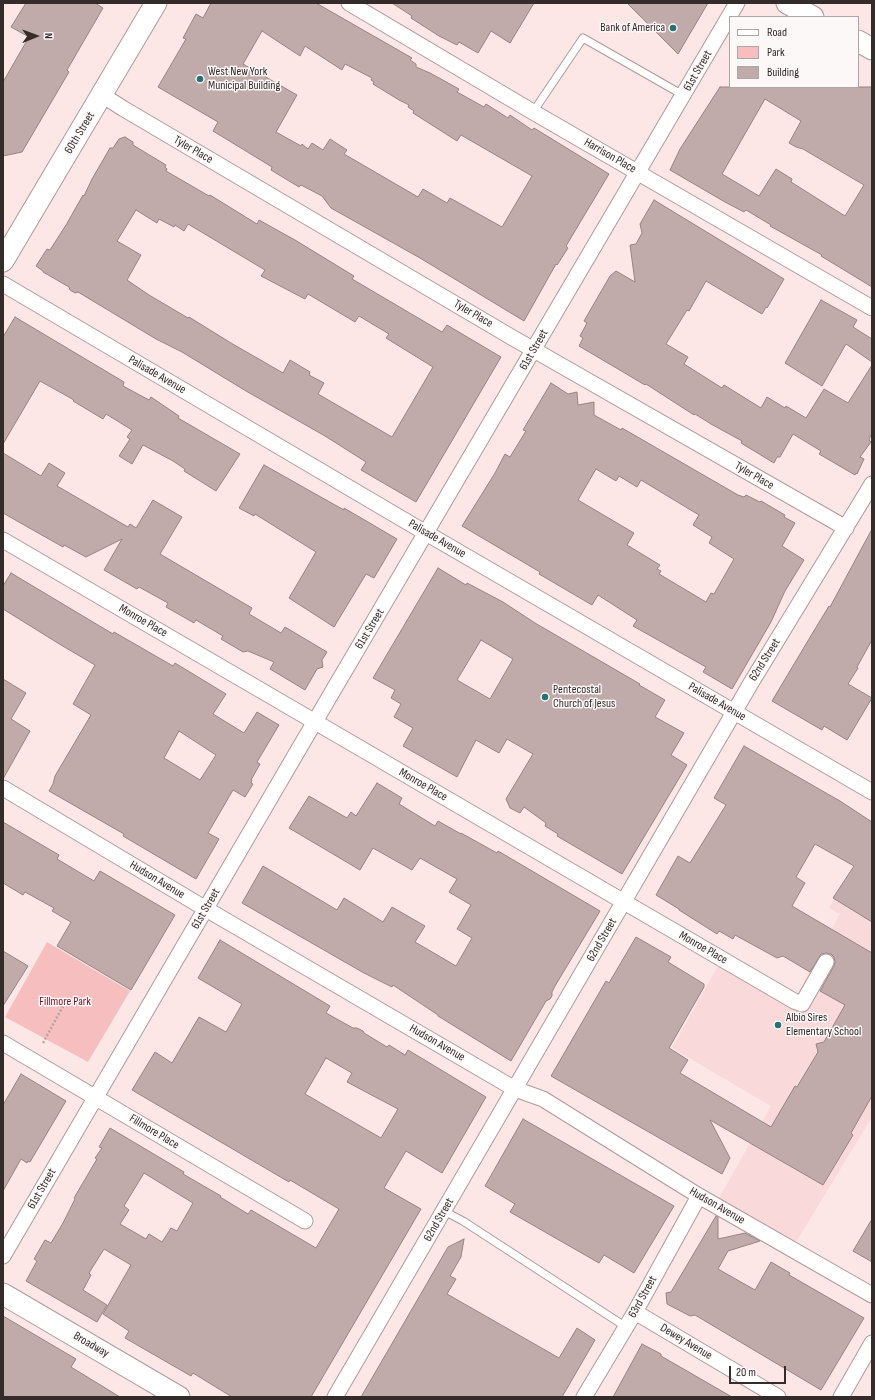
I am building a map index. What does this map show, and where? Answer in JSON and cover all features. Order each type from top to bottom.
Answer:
[{"type":"street","name":"60th Street","points":[[3,261],[156,3]]},
{"type":"street","name":"Harrison Place","points":[[349,3],[533,112],[872,308]]},
{"type":"street","name":"61st Street","points":[[729,16],[737,3]]},
{"type":"street","points":[[787,3],[811,16]]},
{"type":"street","name":"61st Street","points":[[3,1256],[729,17]]},
{"type":"street","points":[[859,42],[872,49]]},
{"type":"street","name":"Tyler Place","points":[[102,95],[534,350],[846,528]]},
{"type":"street","name":"Palisade Avenue","points":[[3,284],[426,533],[872,792]]},
{"type":"street","name":"62nd Street","points":[[335,1397],[734,712],[872,484]]},
{"type":"street","name":"Monroe Place","points":[[3,540],[794,1001],[802,1004],[826,962]]},
{"type":"street","name":"Hudson Avenue","points":[[3,788],[206,909],[515,1089],[543,1099],[699,1196],[872,1295]]},
{"type":"street","name":"Fillmore Place","points":[[3,1043],[305,1221]]},
{"type":"street","name":"63rd Street","points":[[584,1397],[635,1312],[699,1196]]},
{"type":"street","name":"Broadway","points":[[3,1294],[179,1397]]},
{"type":"street","name":"Dewey Avenue","points":[[635,1312],[778,1397]]},
{"type":"street","points":[[841,1397],[872,1343]]},
{"type":"lane","points":[[533,112],[583,38],[683,95]]},
{"type":"lane","points":[[444,1212],[463,1221],[626,1327]]},
{"type":"path","points":[[43,1043],[68,997]]},
{"type":"shaded area","name":"Albio Sires Elementary School","points":[[872,835],[872,1117],[796,1242],[718,1200],[771,1106],[672,1048],[722,959],[794,1001],[840,914],[829,908]]},
{"type":"green space","name":"Fillmore Park","points":[[47,942],[130,991],[88,1062],[5,1017]]},
{"type":"building","points":[[26,3],[95,3],[103,8],[67,70],[69,72],[22,152],[3,156],[3,82],[29,37],[11,27]]},
{"type":"building","points":[[211,3],[316,3],[412,58],[410,60],[416,64],[416,67],[459,89],[457,92],[484,107],[486,104],[508,118],[510,115],[532,130],[534,128],[609,174],[566,246],[568,248],[557,265],[556,264],[524,321],[420,258],[331,208],[322,196],[301,185],[299,187],[271,170],[272,167],[213,131],[218,122],[158,87],[186,39],[183,38],[196,14],[203,18]],"holes":[[[262,31],[300,56],[305,46],[342,70],[345,64],[372,78],[371,80],[374,82],[373,84],[409,105],[408,107],[414,111],[413,113],[457,141],[461,135],[532,176],[502,227],[450,198],[447,203],[423,189],[418,197],[344,154],[347,150],[330,139],[323,150],[312,143],[308,149],[302,144],[301,146],[276,132],[297,95],[243,64]]]},
{"type":"building","points":[[392,3],[534,3],[510,43],[491,31],[478,53],[459,42],[457,45],[439,36],[411,18],[412,16]]},
{"type":"building","name":"Bank of America","points":[[627,3],[708,3],[678,54]]},
{"type":"building","points":[[720,87],[872,87],[872,287],[821,256],[822,255],[770,226],[771,225],[746,210],[744,212],[725,202],[670,170],[680,149]],"holes":[[[765,99],[801,121],[789,143],[803,149],[864,185],[845,216],[791,182],[792,179],[776,169],[759,196],[722,174]]]},
{"type":"building","points":[[125,137],[133,142],[133,145],[166,165],[166,171],[209,196],[210,195],[257,224],[259,220],[295,240],[354,276],[352,279],[442,332],[447,325],[501,357],[416,502],[361,470],[366,462],[325,436],[246,391],[182,352],[156,339],[78,292],[75,293],[70,290],[69,287],[43,272],[36,266],[47,249],[50,250],[83,195],[84,196],[110,148],[113,148],[119,139]],"holes":[[[136,210],[157,223],[159,219],[174,227],[175,225],[184,231],[188,224],[265,270],[261,276],[305,299],[308,294],[355,322],[359,316],[389,334],[386,338],[433,367],[392,437],[318,394],[324,383],[309,375],[310,372],[290,360],[283,373],[149,295],[127,280],[141,255],[117,241]]]},
{"type":"building","points":[[654,200],[784,279],[762,314],[706,281],[689,311],[687,310],[666,344],[688,357],[684,364],[722,388],[724,385],[761,408],[767,397],[806,418],[824,389],[848,403],[872,365],[872,432],[869,440],[871,442],[860,457],[864,459],[857,474],[856,473],[855,475],[819,454],[821,451],[793,434],[780,457],[777,457],[774,463],[741,443],[742,441],[695,414],[694,415],[646,384],[645,385],[579,346],[583,338],[580,336],[587,323],[584,321],[610,276],[616,271],[635,282],[630,245],[636,244],[642,233],[640,224]]},
{"type":"building","points":[[821,300],[857,320],[853,327],[872,339],[872,362],[846,344],[822,386],[785,363]]},
{"type":"building","points":[[15,317],[124,382],[123,386],[149,400],[151,397],[179,416],[178,418],[240,454],[216,491],[184,471],[185,469],[173,461],[143,445],[132,464],[119,456],[130,439],[127,437],[132,430],[106,414],[103,419],[73,401],[74,400],[40,381],[3,444],[3,337]]},
{"type":"building","points":[[551,383],[568,394],[577,392],[578,405],[594,402],[594,415],[621,430],[622,428],[738,495],[744,497],[746,495],[760,502],[761,501],[785,515],[784,517],[795,523],[782,546],[804,560],[785,591],[771,622],[732,689],[703,672],[706,667],[633,626],[637,620],[598,595],[592,605],[462,526],[505,454],[510,457],[526,431],[523,430]],"holes":[[[596,469],[616,481],[619,476],[637,487],[641,480],[699,515],[693,525],[712,537],[709,543],[734,559],[714,594],[711,593],[706,602],[659,574],[661,571],[657,569],[660,565],[627,545],[634,533],[578,500]]]},
{"type":"building","points":[[3,453],[41,476],[49,463],[65,473],[57,486],[128,527],[130,524],[136,528],[153,500],[182,517],[160,554],[252,608],[249,614],[281,633],[285,627],[327,652],[322,660],[323,667],[317,669],[305,690],[270,669],[274,662],[248,651],[243,652],[221,639],[223,636],[196,620],[194,623],[166,607],[168,603],[139,587],[137,589],[104,570],[122,539],[86,557],[64,545],[63,547],[3,513]]},
{"type":"building","points":[[264,465],[344,510],[344,508],[397,539],[374,578],[366,574],[334,627],[289,598],[316,552],[255,514],[254,516],[239,508]]},
{"type":"building","points":[[872,529],[872,640],[848,684],[872,698],[847,740],[824,726],[822,730],[772,701],[829,606],[830,607]]},
{"type":"building","points":[[438,568],[466,585],[467,583],[503,602],[535,623],[665,700],[655,717],[684,733],[671,755],[687,765],[622,874],[557,836],[558,834],[545,826],[546,823],[524,807],[520,813],[510,808],[506,799],[533,754],[507,739],[499,753],[476,740],[457,777],[403,746],[413,728],[394,717],[401,704],[391,698],[395,690],[373,678]],"holes":[[[481,640],[513,659],[490,699],[457,680]]]},
{"type":"building","points":[[11,573],[113,634],[114,632],[173,666],[175,663],[226,694],[213,714],[244,733],[257,712],[279,725],[257,762],[260,764],[251,780],[251,783],[253,784],[245,797],[233,790],[208,833],[219,839],[196,879],[123,836],[124,834],[49,791],[55,776],[91,715],[73,704],[95,665],[3,609],[3,586]],"holes":[[[179,731],[216,755],[200,780],[164,758]]]},
{"type":"building","points":[[3,679],[26,693],[11,719],[30,731],[3,779]]},
{"type":"building","points":[[744,746],[840,801],[872,822],[872,922],[833,898],[854,866],[815,844],[796,877],[805,883],[792,906],[872,953],[872,1096],[851,1133],[853,1135],[823,1185],[710,1120],[730,1158],[722,1174],[551,1076],[606,981],[609,983],[636,937],[671,957],[668,962],[704,984],[704,987],[669,1048],[688,1060],[680,1073],[771,1127],[795,1086],[797,1087],[818,1052],[816,1044],[824,1042],[845,1005],[820,991],[834,966],[834,957],[831,954],[821,954],[810,972],[783,956],[777,958],[735,935],[733,939],[719,931],[717,934],[656,895],[678,856],[690,863],[726,805],[714,798]]},
{"type":"building","points":[[377,783],[402,798],[399,804],[435,826],[438,821],[497,853],[498,851],[600,911],[555,986],[552,996],[546,1001],[511,1061],[438,1016],[393,985],[392,987],[364,973],[242,903],[263,866],[337,910],[344,898],[383,922],[392,907],[425,926],[415,942],[456,966],[472,938],[457,929],[471,905],[449,892],[457,879],[420,858],[412,870],[373,848],[360,870],[289,828],[309,796],[347,818],[351,812],[356,816]]},
{"type":"building","points":[[3,822],[59,855],[57,859],[94,881],[100,871],[175,915],[131,990],[57,946],[71,922],[52,911],[54,908],[25,892],[23,895],[3,883]]},
{"type":"building","points":[[220,940],[330,1006],[326,1013],[353,1028],[363,1031],[387,1047],[389,1045],[405,1055],[408,1050],[486,1097],[442,1173],[406,1151],[384,1188],[421,1209],[311,1397],[232,1397],[193,1373],[191,1376],[125,1338],[129,1331],[103,1314],[131,1265],[104,1249],[89,1273],[91,1275],[83,1290],[107,1305],[97,1322],[26,1281],[37,1261],[34,1259],[45,1240],[51,1243],[63,1223],[75,1199],[74,1198],[97,1159],[95,1158],[102,1148],[99,1147],[110,1128],[184,1172],[183,1174],[248,1214],[251,1210],[316,1248],[339,1209],[290,1180],[289,1182],[132,1090],[155,1052],[172,1063],[199,1017],[226,1032],[242,1004],[198,978]],"holes":[[[326,1058],[352,1073],[347,1082],[398,1109],[381,1138],[305,1094]],[[144,1173],[193,1203],[177,1231],[171,1228],[162,1242],[149,1234],[146,1239],[120,1224],[129,1210],[124,1206]]]},
{"type":"building","points":[[3,951],[28,966],[3,1006]]},
{"type":"building","points":[[21,1074],[66,1101],[30,1162],[28,1161],[27,1163],[21,1159],[3,1191],[3,1105]]},
{"type":"building","points":[[523,1119],[674,1206],[634,1273],[604,1255],[599,1263],[510,1212],[515,1204],[485,1186]]},
{"type":"building","points":[[716,1216],[718,1217],[718,1239],[745,1233],[760,1241],[728,1251],[718,1269],[755,1290],[771,1262],[790,1273],[789,1275],[864,1318],[821,1390],[695,1315],[690,1316],[667,1304],[666,1293],[671,1292]]},
{"type":"building","points":[[872,1219],[872,1262],[853,1251]]},
{"type":"building","points":[[464,1239],[461,1257],[450,1276],[456,1279],[447,1294],[559,1358],[577,1328],[595,1340],[562,1397],[361,1397],[448,1247]]},
{"type":"building","points":[[3,1316],[76,1359],[71,1367],[120,1397],[3,1397]]},
{"type":"building","points":[[642,1344],[661,1354],[661,1356],[732,1397],[613,1397]]},
{"type":"place","name":"Bank of America","points":[[673,28]]},
{"type":"place","name":"West New York Municipal Building","points":[[200,79]]},
{"type":"place","name":"Pentecostal Church of Jesus","points":[[545,697]]},
{"type":"place","name":"Albio Sires Elementary School","points":[[778,1025]]}]
